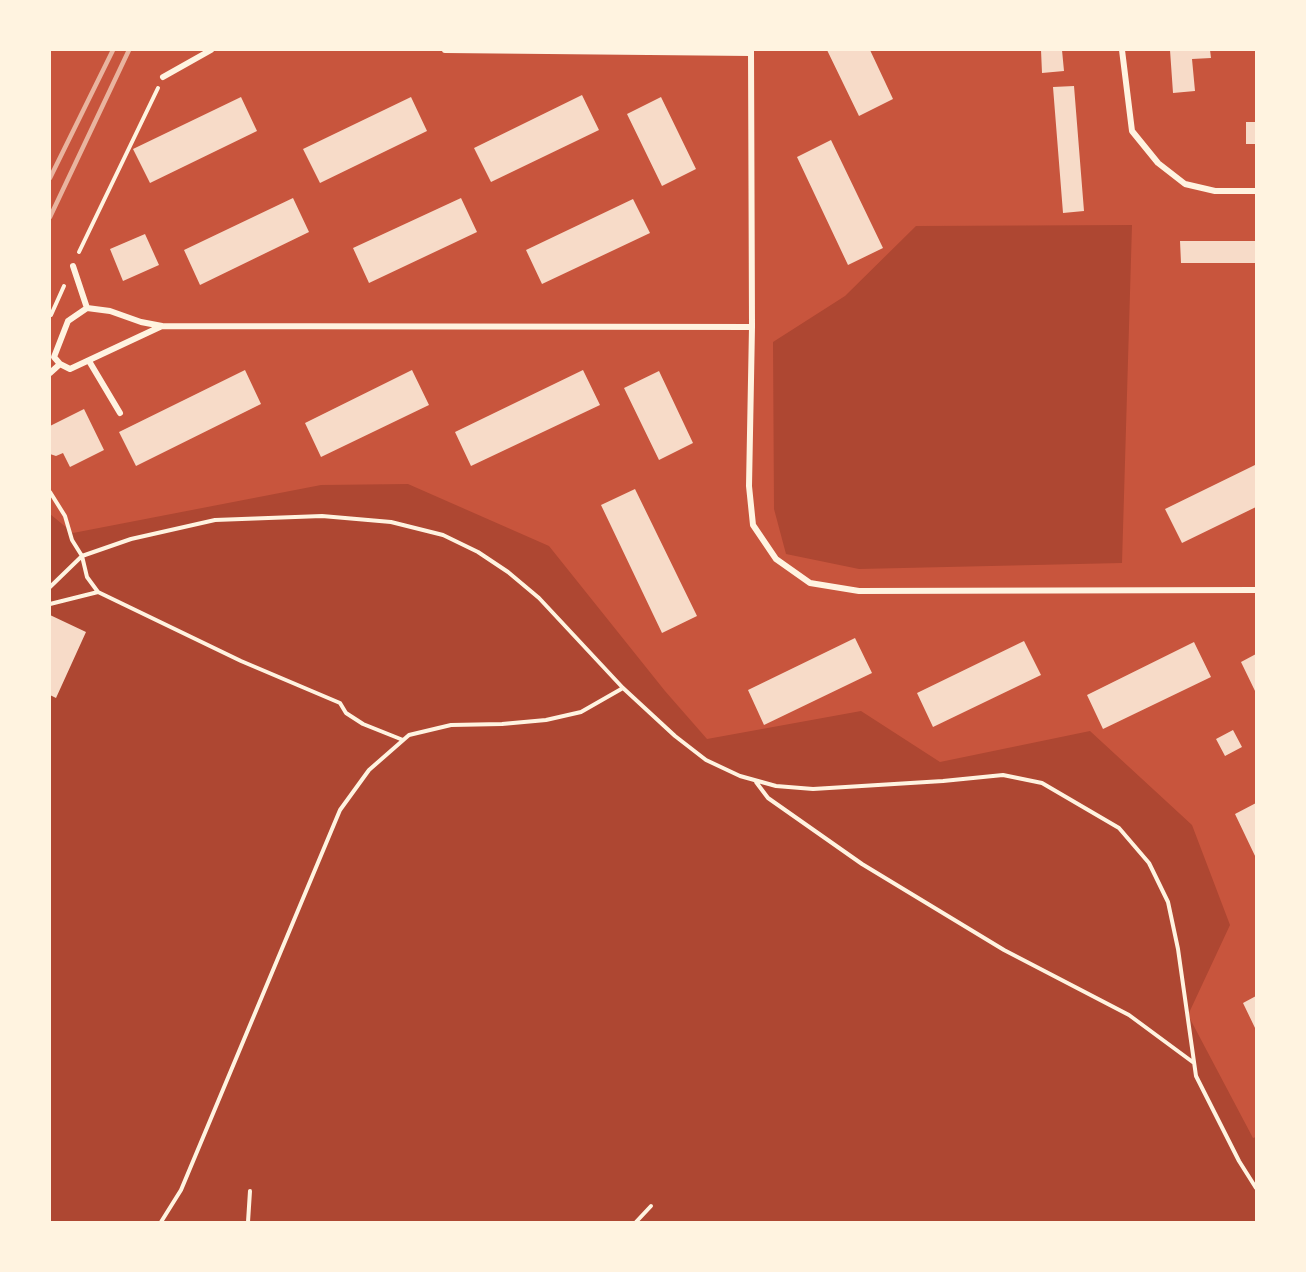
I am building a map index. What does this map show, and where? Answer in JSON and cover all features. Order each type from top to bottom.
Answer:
[{"type":"street","points":[[163,77],[211,50]]},
{"type":"street","points":[[445,50],[751,51],[752,327],[748,486],[753,525],[776,559],[810,584],[859,591],[1257,590]]},
{"type":"street","points":[[1122,50],[1132,131],[1158,164],[1185,184],[1215,191],[1257,191]]},
{"type":"street","points":[[73,266],[87,308]]},
{"type":"street","points":[[162,327],[70,369],[60,364],[54,357],[68,321],[87,308],[110,311],[162,327],[752,327]]},
{"type":"street","points":[[89,361],[120,413]]},
{"type":"street","points":[[50,373],[60,364]]},
{"type":"path","points":[[50,320],[73,266],[163,77]]},
{"type":"path","points":[[50,492],[65,516],[72,540],[82,556],[87,577],[98,592],[241,661],[340,703],[346,713],[363,724],[402,740]]},
{"type":"path","points":[[50,587],[82,556],[131,539],[215,520],[322,516],[391,522],[443,535],[478,552],[508,572],[539,598],[623,688],[675,736],[706,760],[740,776],[776,786],[813,789],[919,783],[1003,775],[1042,783],[1119,828],[1149,863],[1168,902],[1178,949],[1196,1076],[1239,1161],[1257,1188]]},
{"type":"path","points":[[50,604],[98,592]]},
{"type":"path","points":[[161,1222],[181,1190],[340,810],[369,770],[409,735],[451,724],[502,724],[546,720],[581,712],[623,688]]},
{"type":"path","points":[[756,781],[768,798],[862,864],[1004,950],[1129,1015],[1194,1063]]},
{"type":"path","points":[[248,1222],[250,1191]]},
{"type":"path","points":[[636,1222],[651,1206]]},
{"type":"shaded area","points":[[1132,225],[1122,563],[859,569],[786,554],[774,509],[773,342],[845,296],[916,226]]},
{"type":"shaded area","points":[[408,484],[549,546],[665,691],[707,739],[861,711],[940,762],[1090,731],[1192,825],[1230,925],[1188,1015],[1253,1138],[1256,1137],[1256,1222],[50,1222],[50,514],[73,533],[321,485]]},
{"type":"building","points":[[827,50],[870,50],[893,99],[859,116]]},
{"type":"building","points":[[1041,50],[1062,50],[1064,71],[1042,73]]},
{"type":"building","points":[[1170,50],[1210,50],[1211,58],[1192,59],[1195,91],[1173,93]]},
{"type":"building","points":[[1074,86],[1084,211],[1063,213],[1053,87]]},
{"type":"building","points":[[582,95],[599,130],[491,182],[474,148]]},
{"type":"building","points":[[241,97],[257,131],[150,183],[133,149]]},
{"type":"building","points":[[411,97],[427,131],[320,183],[303,149]]},
{"type":"building","points":[[661,97],[696,169],[662,186],[627,114]]},
{"type":"building","points":[[1246,122],[1256,122],[1256,144],[1246,144]]},
{"type":"building","points":[[831,140],[883,248],[848,265],[797,157]]},
{"type":"building","points":[[293,198],[309,232],[200,285],[184,250]]},
{"type":"building","points":[[461,198],[477,232],[369,283],[353,248]]},
{"type":"building","points":[[633,199],[650,233],[542,284],[526,250]]},
{"type":"building","points":[[145,234],[159,265],[123,281],[110,249]]},
{"type":"building","points":[[1180,241],[1256,241],[1256,263],[1181,263]]},
{"type":"building","points":[[245,370],[261,404],[136,466],[119,432]]},
{"type":"building","points":[[412,370],[429,405],[321,457],[305,423]]},
{"type":"building","points":[[583,370],[600,405],[471,466],[455,432]]},
{"type":"building","points":[[659,371],[693,443],[659,460],[624,388]]},
{"type":"building","points":[[84,409],[104,450],[70,467],[63,453],[56,456],[50,454],[50,426]]},
{"type":"building","points":[[1256,465],[1256,507],[1182,543],[1165,509]]},
{"type":"building","points":[[635,489],[697,616],[662,633],[601,505]]},
{"type":"building","points":[[50,615],[86,632],[56,698],[50,695]]},
{"type":"building","points":[[855,638],[872,673],[764,725],[748,690]]},
{"type":"building","points":[[1024,641],[1041,675],[933,727],[917,693]]},
{"type":"building","points":[[1194,642],[1211,677],[1103,729],[1087,695]]},
{"type":"building","points":[[1256,654],[1256,693],[1241,662]]},
{"type":"building","points":[[1233,730],[1242,747],[1225,756],[1216,739]]},
{"type":"building","points":[[1256,803],[1256,858],[1235,814]]},
{"type":"building","points":[[1256,996],[1256,1030],[1243,1003]]},
{"type":"railway","points":[[50,178],[113,50]]},
{"type":"railway","points":[[50,217],[129,50]]}]
